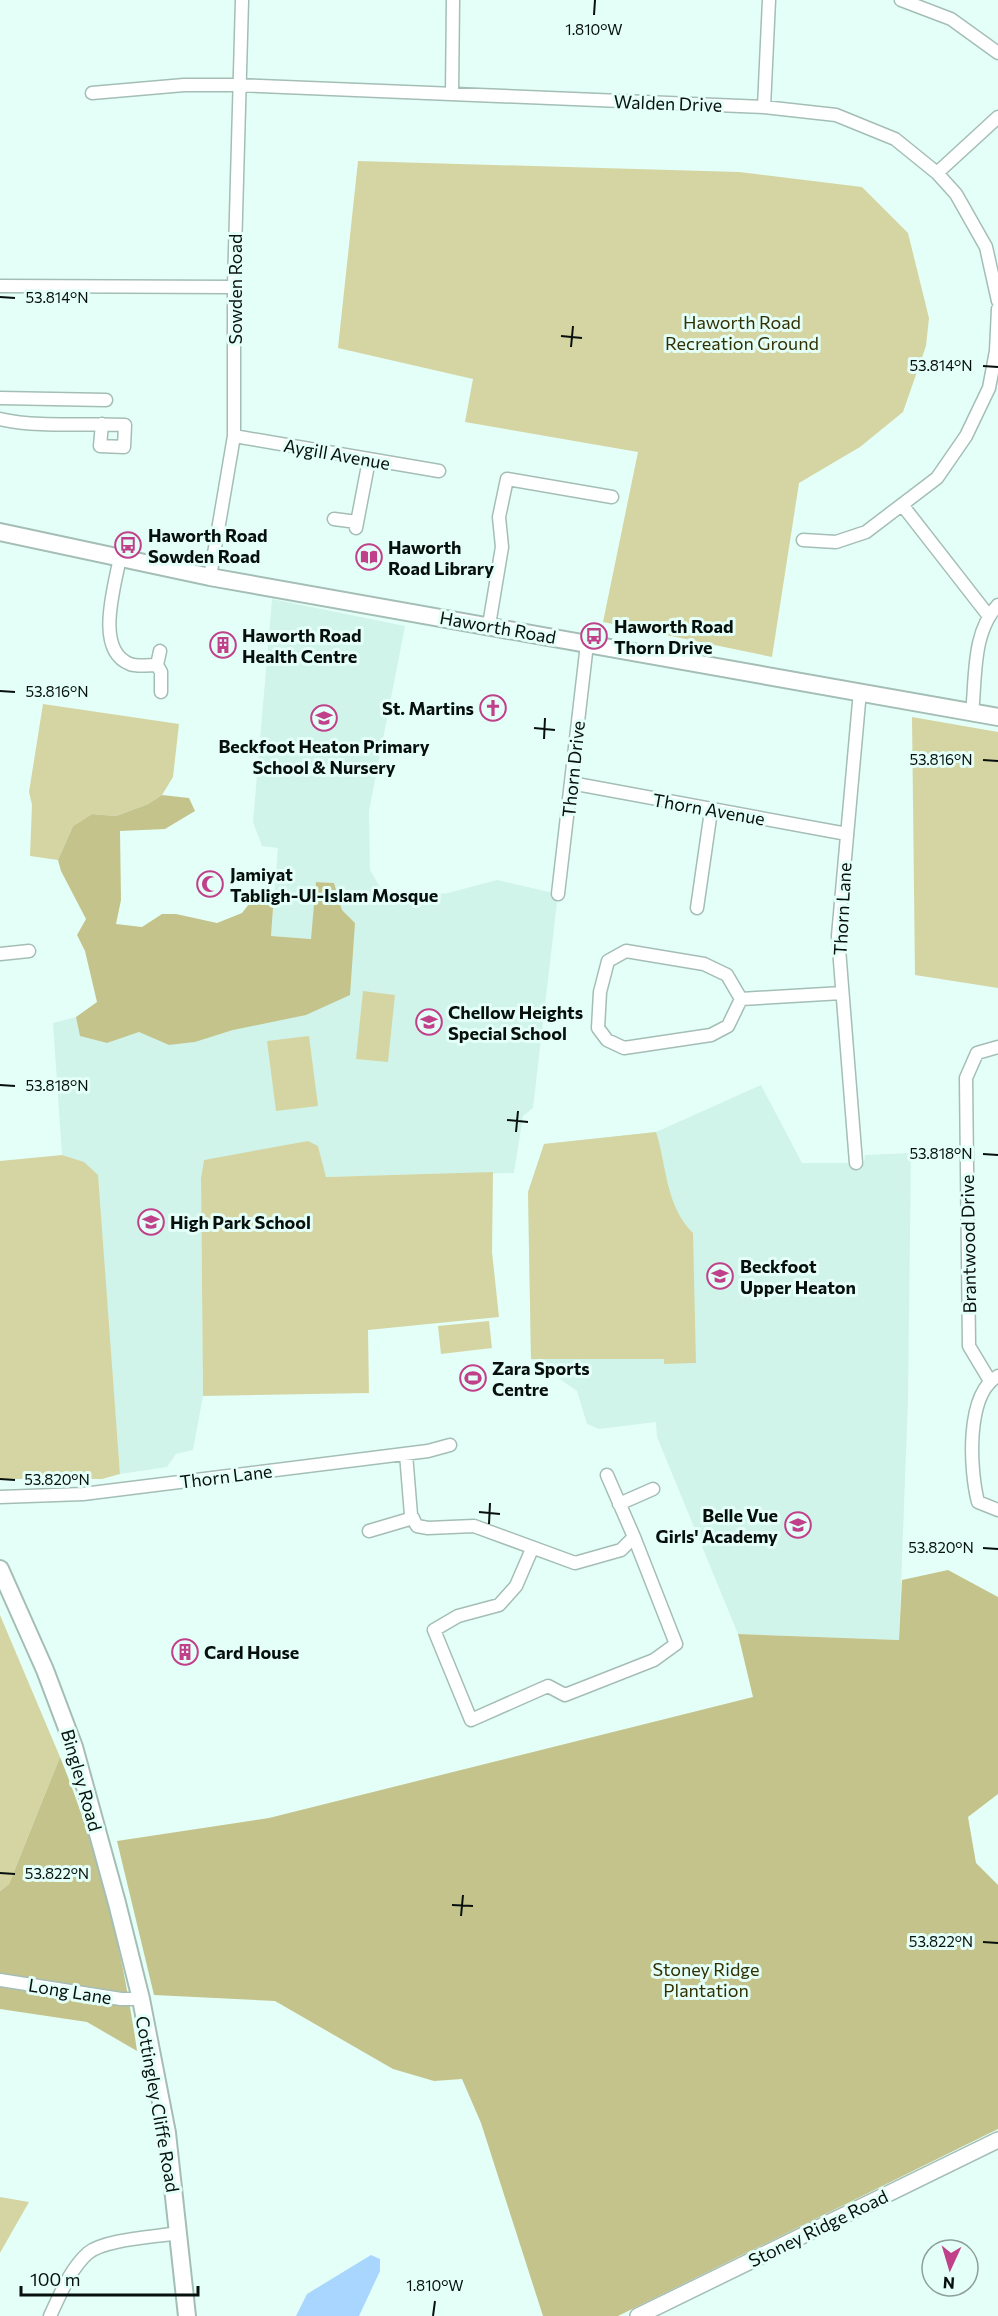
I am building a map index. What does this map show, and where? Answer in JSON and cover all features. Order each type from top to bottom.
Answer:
[{"type":"main road","name":"Haworth Road","points":[[0,529],[210,577],[998,717]]},
{"type":"main road","name":"Bingley Road","points":[[0,1569],[45,1670],[74,1747],[141,1999]]},
{"type":"main road","name":"Cottingley Cliffe Road","points":[[141,1999],[167,2133],[188,2316]]},
{"type":"street","name":"Sowden Road","points":[[210,577],[234,436],[234,287],[242,0]]},
{"type":"street","points":[[452,94],[453,0]]},
{"type":"street","points":[[764,107],[769,0]]},
{"type":"street","points":[[900,0],[951,19],[998,54]]},
{"type":"street","name":"Walden Drive","points":[[92,93],[184,85],[238,85],[764,107],[836,116],[895,139],[937,173],[956,194],[986,247],[998,301]]},
{"type":"street","points":[[937,173],[998,117]]},
{"type":"street","points":[[0,286],[234,287]]},
{"type":"street","points":[[803,540],[836,542],[866,532],[903,506],[936,478],[966,436],[989,388],[997,352],[998,309]]},
{"type":"street","points":[[0,398],[106,400]]},
{"type":"street","points":[[0,419],[15,422],[102,423]]},
{"type":"street","name":"Aygill Avenue","points":[[234,436],[439,471]]},
{"type":"street","points":[[334,519],[357,525],[369,460]]},
{"type":"street","points":[[489,625],[502,547],[500,517],[507,479],[612,497]]},
{"type":"street","points":[[903,506],[988,615]]},
{"type":"street","points":[[120,557],[108,628],[112,645],[119,658],[132,665],[158,665]]},
{"type":"street","points":[[972,713],[980,636],[988,615],[998,605]]},
{"type":"street","name":"Thorn Drive","points":[[558,894],[587,644]]},
{"type":"street","points":[[160,651],[158,665],[161,672],[160,692]]},
{"type":"street","name":"Thorn Lane","points":[[856,1163],[838,936],[860,692]]},
{"type":"street","name":"Thorn Avenue","points":[[571,783],[711,811],[847,834]]},
{"type":"street","points":[[697,908],[711,811]]},
{"type":"street","points":[[0,954],[29,951]]},
{"type":"street","points":[[627,951],[704,964],[727,975],[741,999],[728,1026],[711,1035],[624,1048],[608,1041],[598,1028],[600,992],[608,961],[627,951]]},
{"type":"street","points":[[741,999],[842,993]]},
{"type":"street","name":"Brantwood Drive","points":[[994,1378],[969,1347],[966,1078],[977,1053],[998,1047]]},
{"type":"street","points":[[994,1378],[973,1419],[972,1478],[978,1502],[998,1510]]},
{"type":"street","name":"Thorn Lane","points":[[0,1497],[83,1494],[405,1454],[450,1445]]},
{"type":"street","points":[[405,1454],[413,1518],[417,1526],[428,1528],[474,1526],[575,1563],[621,1550],[634,1537]]},
{"type":"street","points":[[532,1549],[516,1586],[499,1605],[458,1616],[434,1630],[471,1720],[548,1686],[565,1695],[654,1660],[676,1644],[607,1475]]},
{"type":"street","points":[[619,1504],[653,1489]]},
{"type":"street","points":[[369,1531],[413,1518]]},
{"type":"street","name":"Long Lane","points":[[0,1980],[121,1999],[141,1999]]},
{"type":"street","name":"Stoney Ridge Road","points":[[638,2316],[998,2140]]},
{"type":"street","points":[[50,2316],[76,2268],[90,2252],[113,2243],[178,2233]]},
{"type":"shaded area","points":[[272,599],[405,626],[369,811],[370,870],[387,899],[448,893],[497,880],[558,894],[533,1108],[523,1116],[514,1173],[325,1177],[318,1146],[204,1160],[201,1178],[203,1396],[193,1450],[176,1454],[167,1467],[120,1474],[104,1267],[84,1163],[62,1155],[53,1023],[76,1017],[81,1036],[107,1043],[139,1032],[169,1045],[195,1042],[233,1030],[342,910],[334,883],[316,882],[312,939],[271,936],[278,848],[262,846],[253,822]]},
{"type":"shaded area","name":"Beckfoot Upper Heaton","points":[[761,1085],[802,1163],[864,1163],[865,1155],[911,1153],[908,1399],[899,1640],[738,1634],[657,1437],[656,1422],[599,1429],[587,1424],[577,1391],[531,1359],[528,1192],[544,1144],[656,1132]]},
{"type":"green space","name":"Haworth Road Recreation Ground","points":[[358,161],[739,172],[862,187],[908,233],[929,318],[926,346],[903,412],[860,447],[799,483],[772,657],[603,622],[638,452],[465,422],[473,379],[338,348]]},
{"type":"green space","points":[[43,704],[179,724],[173,777],[162,795],[148,804],[116,816],[92,814],[73,826],[58,860],[30,856],[32,805],[29,792]]},
{"type":"green space","points":[[912,717],[998,732],[998,988],[915,975]]},
{"type":"green space","points":[[162,795],[189,798],[195,811],[165,829],[120,831],[121,900],[116,924],[142,927],[162,914],[176,914],[217,923],[242,913],[260,890],[274,895],[271,936],[311,939],[316,882],[334,883],[342,910],[355,923],[350,995],[306,1015],[233,1030],[195,1042],[169,1045],[139,1032],[107,1043],[80,1036],[76,1017],[97,1002],[85,951],[77,935],[86,919],[61,871],[58,860],[73,826],[92,814],[116,816],[148,804]]},
{"type":"green space","points":[[363,991],[395,995],[388,1062],[356,1059]]},
{"type":"green space","points":[[309,1036],[318,1106],[276,1111],[267,1041]]},
{"type":"green space","points":[[656,1132],[672,1198],[684,1222],[693,1233],[696,1363],[664,1364],[664,1359],[531,1359],[528,1192],[544,1144]]},
{"type":"green space","points":[[308,1141],[318,1146],[326,1177],[493,1172],[492,1252],[499,1317],[368,1330],[369,1393],[203,1396],[201,1178],[204,1160]]},
{"type":"green space","points":[[62,1155],[84,1162],[98,1175],[120,1474],[102,1479],[0,1479],[0,1161]]},
{"type":"green space","points":[[489,1321],[492,1348],[441,1354],[438,1326]]},
{"type":"green space","name":"Stoney Ridge Plantation","points":[[948,1570],[998,1597],[998,1794],[968,1817],[976,1863],[998,1885],[998,2129],[618,2316],[543,2316],[481,2123],[462,2079],[434,2081],[393,2069],[275,2001],[154,1995],[117,1841],[269,1818],[753,1697],[738,1634],[899,1640],[902,1580]]},
{"type":"green space","points":[[0,1615],[60,1757],[9,1884],[0,1891]]},
{"type":"green space","points":[[60,1757],[86,1828],[108,1901],[137,2051],[87,2022],[0,2009],[0,1891],[9,1884]]},
{"type":"green space","points":[[0,2197],[29,2202],[0,2253]]},
{"type":"water","points":[[371,2255],[380,2259],[380,2271],[359,2316],[296,2316],[307,2294]]},
{"type":"place","name":"Haworth Road Sowden Road","points":[[128,545]]},
{"type":"place","name":"Haworth Road Library","points":[[369,557]]},
{"type":"place","name":"Haworth Road Thorn Drive","points":[[594,636]]},
{"type":"place","name":"Haworth Road Health Centre","points":[[223,645]]},
{"type":"place","name":"St. Martins","points":[[493,708]]},
{"type":"place","name":"Beckfoot Heaton Primary School & Nursery","points":[[324,718]]},
{"type":"place","name":"Jamiyat Tabligh-Ul-Islam Mosque","points":[[210,884]]},
{"type":"place","name":"Chellow Heights Special School","points":[[429,1022]]},
{"type":"place","name":"High Park School","points":[[151,1222]]},
{"type":"place","name":"Beckfoot Upper Heaton","points":[[720,1276]]},
{"type":"place","name":"Zara Sports Centre","points":[[473,1378]]},
{"type":"place","name":"Belle Vue Girls' Academy","points":[[798,1525]]},
{"type":"place","name":"Card House","points":[[185,1652]]}]
